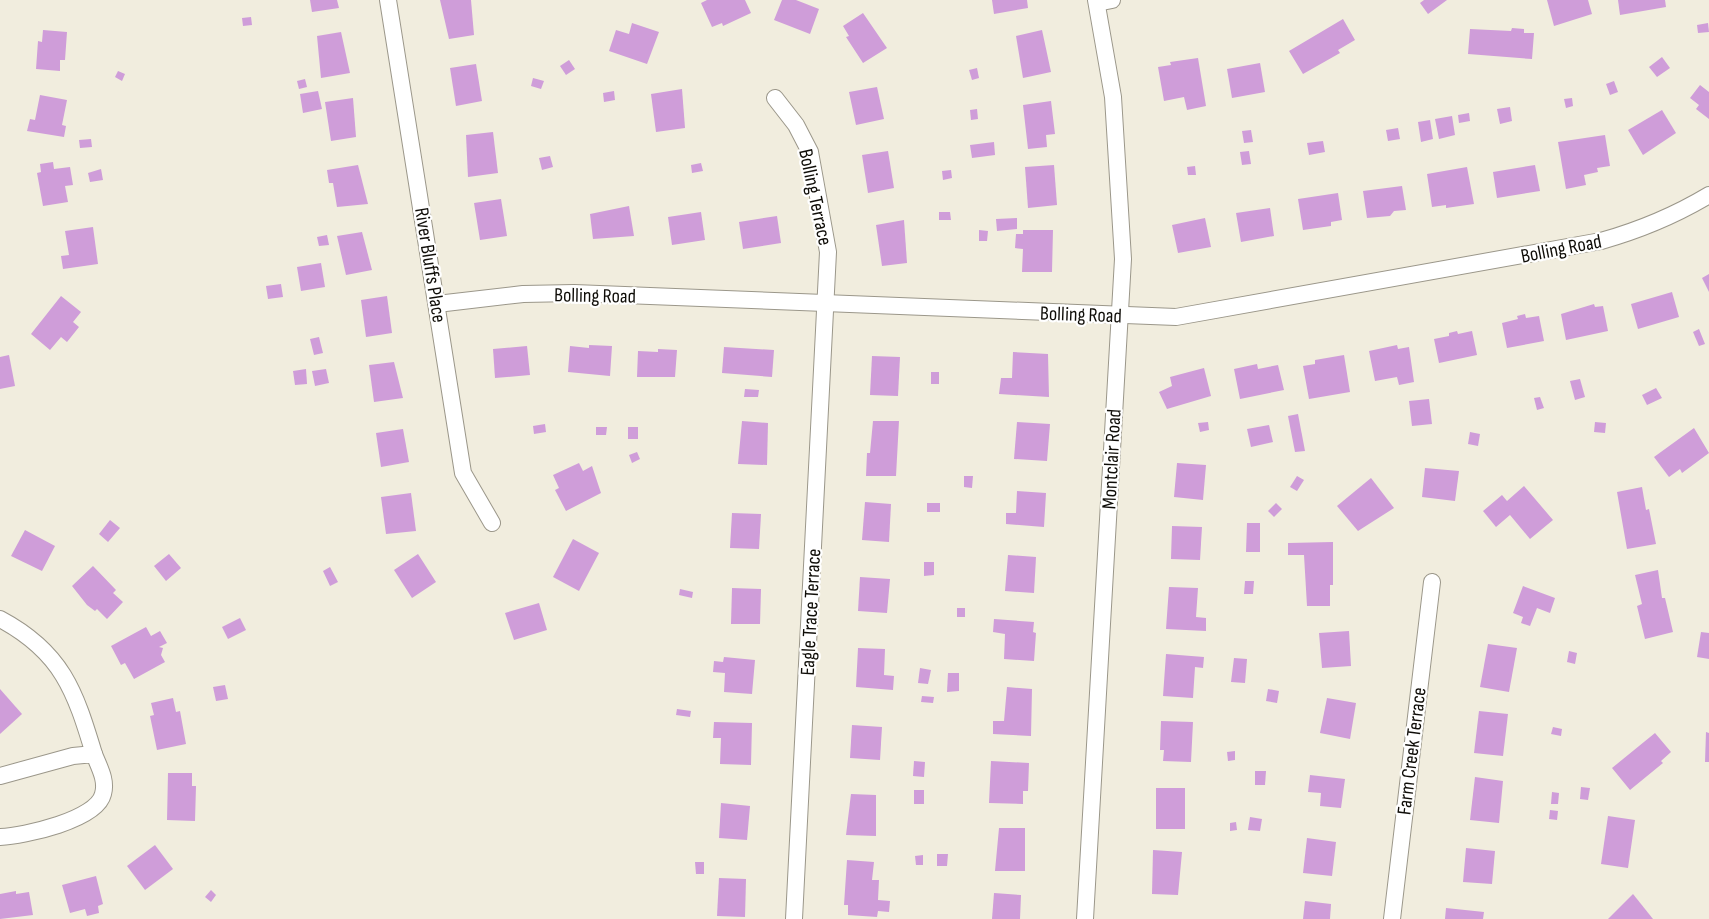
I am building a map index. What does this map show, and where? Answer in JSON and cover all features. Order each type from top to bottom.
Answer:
[{"type":"street","name":"River Bluffs Place","points":[[388,0],[464,473],[492,523]]},
{"type":"street","name":"Montclair Road","points":[[1085,919],[1123,237],[1114,108],[1102,1]]},
{"type":"street","name":"Bolling Terrace","points":[[775,98],[796,125],[810,152],[828,252],[826,304]]},
{"type":"street","name":"Bolling Road","points":[[437,304],[523,294],[574,293],[1176,317],[1216,312],[1601,241],[1641,230],[1678,214],[1709,195]]},
{"type":"street","name":"Eagle Trace Terrace","points":[[794,919],[826,304]]},
{"type":"street","name":"Farm Creek Terrace","points":[[1392,919],[1432,582]]},
{"type":"street","points":[[0,619],[22,631],[45,651],[63,674],[77,699],[104,778],[103,794],[92,812],[77,819],[0,837]]},
{"type":"street","points":[[0,776],[73,756],[94,754]]},
{"type":"building","points":[[310,0],[337,0],[339,8],[312,12]]},
{"type":"building","points":[[440,0],[471,0],[474,35],[449,39]]},
{"type":"building","points":[[707,0],[745,0],[751,13],[723,26],[722,23],[712,27],[701,3]]},
{"type":"building","points":[[782,0],[796,0],[819,9],[810,34],[774,20]]},
{"type":"building","points":[[992,0],[1027,0],[1028,8],[994,14]]},
{"type":"building","points":[[1424,0],[1447,0],[1428,14],[1420,3]]},
{"type":"building","points":[[1547,0],[1588,0],[1592,14],[1554,26]]},
{"type":"building","points":[[1618,0],[1665,0],[1666,7],[1620,15]]},
{"type":"building","points":[[863,13],[887,48],[863,63],[846,37],[849,36],[843,26]]},
{"type":"building","points":[[251,17],[252,25],[243,26],[242,18]]},
{"type":"building","points":[[1343,19],[1355,40],[1338,50],[1340,53],[1303,74],[1289,51]]},
{"type":"building","points":[[632,23],[659,32],[647,64],[609,51],[616,30],[629,34]]},
{"type":"building","points":[[1708,23],[1709,32],[1698,33],[1697,25]]},
{"type":"building","points":[[1512,28],[1524,29],[1524,33],[1534,33],[1532,59],[1468,54],[1470,29],[1511,31]]},
{"type":"building","points":[[43,30],[67,32],[65,60],[60,60],[60,71],[36,69],[38,41],[42,42]]},
{"type":"building","points":[[1042,30],[1051,72],[1023,78],[1016,36]]},
{"type":"building","points":[[341,32],[350,73],[321,78],[317,36]]},
{"type":"building","points":[[1662,57],[1670,68],[1657,77],[1649,67]]},
{"type":"building","points":[[1198,58],[1206,106],[1187,110],[1184,97],[1164,101],[1158,67],[1171,65],[1170,62]]},
{"type":"building","points":[[569,60],[575,69],[566,75],[560,66]]},
{"type":"building","points":[[1260,63],[1265,92],[1232,98],[1227,69]]},
{"type":"building","points":[[476,64],[482,101],[456,106],[450,68]]},
{"type":"building","points":[[977,68],[979,78],[972,80],[969,70]]},
{"type":"building","points":[[118,71],[125,74],[122,81],[115,77]]},
{"type":"building","points":[[533,78],[544,81],[541,89],[531,86]]},
{"type":"building","points":[[305,79],[307,87],[299,89],[297,81]]},
{"type":"building","points":[[1614,81],[1618,92],[1610,95],[1606,84]]},
{"type":"building","points":[[1700,85],[1709,92],[1709,119],[1696,109],[1699,105],[1690,98]]},
{"type":"building","points":[[877,87],[884,119],[856,125],[849,92]]},
{"type":"building","points":[[682,89],[685,128],[656,132],[651,94]]},
{"type":"building","points":[[318,91],[322,109],[303,113],[300,94]]},
{"type":"building","points":[[614,91],[615,100],[604,102],[603,93]]},
{"type":"building","points":[[40,95],[67,100],[62,125],[66,126],[64,137],[27,131],[30,119],[35,120]]},
{"type":"building","points":[[353,98],[356,137],[331,141],[325,102]]},
{"type":"building","points":[[1572,98],[1573,106],[1566,108],[1564,99]]},
{"type":"building","points":[[1051,101],[1055,134],[1046,135],[1047,147],[1028,149],[1023,105]]},
{"type":"building","points":[[1510,107],[1512,121],[1500,124],[1497,109]]},
{"type":"building","points":[[977,109],[978,119],[971,120],[970,110]]},
{"type":"building","points":[[1662,110],[1676,133],[1643,155],[1628,130]]},
{"type":"building","points":[[1469,113],[1470,121],[1459,123],[1458,115]]},
{"type":"building","points":[[1452,116],[1455,135],[1439,139],[1435,119]]},
{"type":"building","points":[[1430,120],[1433,139],[1421,142],[1418,122]]},
{"type":"building","points":[[1398,128],[1400,139],[1388,141],[1386,130]]},
{"type":"building","points":[[1251,130],[1253,142],[1244,143],[1242,131]]},
{"type":"building","points":[[493,132],[498,173],[468,177],[466,135]]},
{"type":"building","points":[[1605,135],[1610,166],[1597,168],[1598,172],[1584,175],[1586,185],[1566,189],[1558,142]]},
{"type":"building","points":[[91,139],[92,147],[80,148],[79,140]]},
{"type":"building","points":[[1323,141],[1325,152],[1309,155],[1307,143]]},
{"type":"building","points":[[994,142],[995,155],[972,158],[970,145]]},
{"type":"building","points":[[888,151],[894,188],[868,193],[862,155]]},
{"type":"building","points":[[1249,151],[1251,164],[1242,165],[1240,152]]},
{"type":"building","points":[[550,156],[553,167],[542,170],[539,158]]},
{"type":"building","points":[[53,162],[54,169],[70,167],[73,185],[65,186],[68,202],[43,206],[37,173],[41,172],[40,164]]},
{"type":"building","points":[[701,163],[703,171],[692,173],[691,165]]},
{"type":"building","points":[[358,165],[368,204],[337,207],[333,183],[329,183],[327,170]]},
{"type":"building","points":[[1054,165],[1057,205],[1028,208],[1025,167]]},
{"type":"building","points":[[1535,165],[1540,191],[1497,198],[1493,172]]},
{"type":"building","points":[[1195,166],[1196,175],[1188,175],[1187,167]]},
{"type":"building","points":[[1467,167],[1474,204],[1446,208],[1446,205],[1432,207],[1427,174]]},
{"type":"building","points":[[101,169],[103,180],[90,182],[88,173]]},
{"type":"building","points":[[951,170],[952,178],[943,180],[942,171]]},
{"type":"building","points":[[1402,186],[1406,210],[1394,211],[1390,216],[1367,218],[1363,191]]},
{"type":"building","points":[[1338,193],[1342,220],[1331,222],[1331,226],[1303,230],[1298,199]]},
{"type":"building","points":[[501,199],[507,236],[480,240],[474,203]]},
{"type":"building","points":[[629,206],[634,236],[593,239],[590,214]]},
{"type":"building","points":[[1270,208],[1274,236],[1241,242],[1236,213]]},
{"type":"building","points":[[701,212],[705,240],[672,245],[668,217]]},
{"type":"building","points":[[939,212],[950,212],[951,220],[939,220]]},
{"type":"building","points":[[777,216],[781,243],[743,249],[739,222]]},
{"type":"building","points":[[1017,218],[1017,229],[997,231],[996,219]]},
{"type":"building","points":[[1205,218],[1211,247],[1178,253],[1172,225]]},
{"type":"building","points":[[904,220],[907,263],[882,266],[876,225]]},
{"type":"building","points":[[93,227],[98,264],[63,269],[61,256],[69,255],[65,231]]},
{"type":"building","points":[[979,230],[988,231],[987,241],[979,241]]},
{"type":"building","points":[[1023,230],[1053,230],[1052,272],[1022,272],[1023,249],[1015,248],[1016,234],[1023,234]]},
{"type":"building","points":[[362,232],[372,270],[346,275],[337,236]]},
{"type":"building","points":[[327,235],[329,245],[319,246],[317,237]]},
{"type":"building","points":[[321,263],[325,287],[301,291],[297,267]]},
{"type":"building","points":[[1709,274],[1709,292],[1702,278]]},
{"type":"building","points":[[281,284],[283,297],[268,299],[266,286]]},
{"type":"building","points":[[1672,292],[1679,317],[1638,329],[1631,304]]},
{"type":"building","points":[[61,296],[81,312],[73,322],[79,327],[67,342],[61,337],[50,350],[31,334]]},
{"type":"building","points":[[387,296],[392,333],[366,337],[361,300]]},
{"type":"building","points":[[1594,304],[1595,307],[1603,306],[1608,331],[1566,340],[1561,314]]},
{"type":"building","points":[[1525,314],[1526,318],[1539,316],[1544,341],[1507,348],[1502,323],[1518,319],[1517,316]]},
{"type":"building","points":[[1699,329],[1705,344],[1699,346],[1693,332]]},
{"type":"building","points":[[1457,331],[1458,334],[1472,331],[1477,355],[1439,363],[1434,339],[1449,336],[1449,333]]},
{"type":"building","points":[[319,337],[323,353],[314,355],[310,339]]},
{"type":"building","points":[[589,345],[612,346],[610,376],[568,372],[570,346],[589,348]]},
{"type":"building","points":[[1397,345],[1398,349],[1409,347],[1414,382],[1399,385],[1397,377],[1375,381],[1369,351]]},
{"type":"building","points":[[527,346],[530,375],[495,378],[493,349]]},
{"type":"building","points":[[724,347],[774,350],[772,377],[722,373]]},
{"type":"building","points":[[658,349],[677,350],[675,377],[637,377],[638,351],[658,352]]},
{"type":"building","points":[[1013,352],[1048,354],[1049,397],[999,394],[1001,378],[1012,378]]},
{"type":"building","points":[[9,355],[15,386],[0,389],[0,357]]},
{"type":"building","points":[[1344,355],[1350,392],[1309,399],[1303,366],[1315,364],[1315,360]]},
{"type":"building","points":[[872,356],[900,357],[898,396],[870,395]]},
{"type":"building","points":[[394,362],[403,398],[374,402],[369,365]]},
{"type":"building","points":[[1257,364],[1258,369],[1278,365],[1284,390],[1240,399],[1234,369]]},
{"type":"building","points":[[1204,368],[1211,396],[1167,409],[1159,392],[1172,386],[1170,377]]},
{"type":"building","points":[[306,369],[307,384],[295,385],[293,371]]},
{"type":"building","points":[[326,369],[329,383],[315,386],[312,371]]},
{"type":"building","points":[[931,372],[939,372],[939,384],[931,384]]},
{"type":"building","points":[[1580,379],[1585,397],[1575,400],[1570,381]]},
{"type":"building","points":[[1656,388],[1662,398],[1647,405],[1642,395]]},
{"type":"building","points":[[745,389],[759,390],[758,397],[744,397]]},
{"type":"building","points":[[1540,397],[1544,408],[1537,410],[1534,398]]},
{"type":"building","points":[[1429,399],[1432,424],[1412,426],[1409,401]]},
{"type":"building","points":[[1298,414],[1305,451],[1295,452],[1288,416]]},
{"type":"building","points":[[742,421],[768,423],[767,465],[738,464]]},
{"type":"building","points":[[873,421],[899,421],[896,476],[866,476],[867,453],[870,453]]},
{"type":"building","points":[[1017,422],[1050,424],[1047,461],[1014,459]]},
{"type":"building","points":[[1208,422],[1209,430],[1200,432],[1198,423]]},
{"type":"building","points":[[1595,422],[1606,423],[1605,433],[1594,432]]},
{"type":"building","points":[[545,424],[546,432],[534,434],[533,426]]},
{"type":"building","points":[[1269,425],[1273,442],[1251,447],[1247,429]]},
{"type":"building","points":[[596,427],[607,427],[606,435],[596,435]]},
{"type":"building","points":[[628,427],[638,427],[638,439],[628,439]]},
{"type":"building","points":[[1694,428],[1709,453],[1682,473],[1680,469],[1669,477],[1654,457]]},
{"type":"building","points":[[403,429],[409,462],[381,467],[376,433]]},
{"type":"building","points":[[1470,432],[1480,434],[1478,446],[1468,444]]},
{"type":"building","points":[[637,452],[640,459],[632,463],[629,455]]},
{"type":"building","points":[[579,463],[583,471],[592,466],[601,493],[566,511],[555,490],[559,488],[553,475]]},
{"type":"building","points":[[1177,463],[1206,465],[1203,500],[1174,497]]},
{"type":"building","points":[[1425,468],[1459,471],[1455,501],[1422,497]]},
{"type":"building","points":[[964,476],[973,476],[972,488],[964,487]]},
{"type":"building","points":[[1297,476],[1304,480],[1297,491],[1290,487]]},
{"type":"building","points":[[1371,478],[1394,508],[1358,531],[1337,506]]},
{"type":"building","points":[[1524,486],[1553,520],[1530,539],[1510,515],[1496,527],[1483,511],[1502,495],[1507,501]]},
{"type":"building","points":[[1642,487],[1656,544],[1627,549],[1617,492]]},
{"type":"building","points":[[1017,491],[1046,493],[1044,527],[1006,524],[1006,513],[1016,513]]},
{"type":"building","points":[[411,493],[416,531],[386,534],[381,497]]},
{"type":"building","points":[[865,502],[891,504],[889,542],[862,540]]},
{"type":"building","points":[[927,503],[940,503],[940,512],[927,512]]},
{"type":"building","points":[[1276,503],[1282,509],[1274,517],[1268,511]]},
{"type":"building","points":[[732,513],[761,514],[759,549],[730,548]]},
{"type":"building","points":[[110,520],[120,528],[108,542],[99,534]]},
{"type":"building","points":[[1247,523],[1260,523],[1260,552],[1246,552]]},
{"type":"building","points":[[1172,526],[1202,527],[1200,560],[1171,559]]},
{"type":"building","points":[[25,530],[55,546],[42,571],[11,556]]},
{"type":"building","points":[[573,539],[599,553],[579,591],[553,577]]},
{"type":"building","points":[[1333,542],[1333,585],[1330,585],[1330,606],[1307,606],[1304,555],[1288,555],[1288,543]]},
{"type":"building","points":[[169,554],[181,568],[166,581],[154,566]]},
{"type":"building","points":[[418,554],[436,582],[412,598],[394,570]]},
{"type":"building","points":[[1008,555],[1036,557],[1034,593],[1005,591]]},
{"type":"building","points":[[924,562],[934,562],[934,575],[924,576]]},
{"type":"building","points":[[93,566],[116,590],[113,593],[123,602],[107,619],[97,609],[95,611],[87,605],[72,586]]},
{"type":"building","points":[[330,567],[338,582],[330,586],[323,571]]},
{"type":"building","points":[[1658,570],[1662,598],[1665,598],[1673,632],[1645,639],[1637,606],[1642,604],[1635,575]]},
{"type":"building","points":[[860,577],[890,579],[887,613],[858,611]]},
{"type":"building","points":[[1245,581],[1254,581],[1253,594],[1244,594]]},
{"type":"building","points":[[1523,586],[1555,598],[1550,613],[1537,608],[1530,626],[1521,623],[1523,617],[1513,613]]},
{"type":"building","points":[[1169,587],[1198,588],[1196,617],[1206,618],[1206,631],[1166,629]]},
{"type":"building","points":[[732,588],[761,589],[760,624],[731,624]]},
{"type":"building","points":[[680,589],[693,592],[692,598],[679,595]]},
{"type":"building","points":[[539,603],[547,630],[514,640],[505,613]]},
{"type":"building","points":[[957,608],[965,608],[965,617],[957,617]]},
{"type":"building","points":[[240,618],[246,630],[228,639],[222,627]]},
{"type":"building","points":[[994,619],[1034,622],[1033,632],[1036,633],[1034,661],[1004,659],[1005,634],[993,632]]},
{"type":"building","points":[[146,627],[151,636],[160,631],[167,643],[159,647],[163,648],[161,655],[165,662],[134,679],[125,663],[121,665],[111,646]]},
{"type":"building","points":[[1349,631],[1351,666],[1322,668],[1319,633]]},
{"type":"building","points":[[1701,632],[1709,633],[1709,659],[1697,657]]},
{"type":"building","points":[[1488,644],[1517,648],[1509,692],[1480,687]]},
{"type":"building","points":[[858,648],[885,649],[884,675],[894,676],[893,690],[856,687]]},
{"type":"building","points":[[1569,651],[1577,653],[1575,664],[1567,662]]},
{"type":"building","points":[[1166,654],[1204,657],[1203,668],[1195,667],[1193,698],[1163,696]]},
{"type":"building","points":[[724,657],[755,660],[752,694],[724,692],[725,673],[713,672],[714,661],[723,662]]},
{"type":"building","points":[[1234,658],[1247,659],[1245,683],[1231,682]]},
{"type":"building","points":[[920,668],[931,670],[928,684],[918,683]]},
{"type":"building","points":[[948,673],[959,673],[959,691],[947,692]]},
{"type":"building","points":[[225,685],[228,699],[216,701],[213,687]]},
{"type":"building","points":[[1007,687],[1032,689],[1031,736],[993,734],[993,721],[1004,721]]},
{"type":"building","points":[[0,689],[22,714],[0,734]]},
{"type":"building","points":[[1268,689],[1279,691],[1277,703],[1266,701]]},
{"type":"building","points":[[922,696],[934,697],[933,703],[921,702]]},
{"type":"building","points":[[173,698],[176,712],[180,711],[186,744],[157,750],[150,716],[154,715],[151,703]]},
{"type":"building","points":[[1327,698],[1356,703],[1350,739],[1320,733]]},
{"type":"building","points":[[677,709],[691,711],[690,717],[676,715]]},
{"type":"building","points":[[1479,711],[1508,714],[1503,756],[1474,753]]},
{"type":"building","points":[[1161,721],[1193,722],[1191,762],[1163,761],[1164,750],[1160,750]]},
{"type":"building","points":[[714,722],[752,723],[751,765],[720,764],[721,738],[713,738]]},
{"type":"building","points":[[852,725],[882,727],[880,760],[850,758]]},
{"type":"building","points":[[1553,727],[1562,729],[1561,736],[1551,734]]},
{"type":"building","points":[[1706,732],[1709,733],[1709,762],[1705,762]]},
{"type":"building","points":[[1655,733],[1671,752],[1661,761],[1663,763],[1630,790],[1612,768]]},
{"type":"building","points":[[1235,751],[1235,760],[1228,761],[1227,752]]},
{"type":"building","points":[[914,761],[925,762],[924,777],[913,776]]},
{"type":"building","points":[[991,761],[1029,763],[1028,791],[1023,791],[1023,804],[989,803]]},
{"type":"building","points":[[1255,771],[1266,771],[1265,785],[1255,785]]},
{"type":"building","points":[[168,773],[192,773],[192,786],[196,786],[195,821],[167,820]]},
{"type":"building","points":[[1310,775],[1345,779],[1341,808],[1320,806],[1321,793],[1308,792]]},
{"type":"building","points":[[1475,777],[1503,781],[1499,823],[1470,820]]},
{"type":"building","points":[[1581,787],[1590,788],[1588,800],[1580,799]]},
{"type":"building","points":[[1156,788],[1185,788],[1185,829],[1156,829]]},
{"type":"building","points":[[914,790],[924,790],[924,804],[914,804]]},
{"type":"building","points":[[1552,792],[1559,793],[1558,804],[1551,804]]},
{"type":"building","points":[[851,794],[876,795],[876,836],[846,835]]},
{"type":"building","points":[[721,803],[750,806],[747,840],[719,838]]},
{"type":"building","points":[[1550,810],[1558,811],[1557,820],[1549,819]]},
{"type":"building","points":[[1608,816],[1635,820],[1628,868],[1601,864]]},
{"type":"building","points":[[1250,817],[1262,819],[1260,831],[1248,830]]},
{"type":"building","points":[[1236,822],[1237,830],[1230,831],[1230,823]]},
{"type":"building","points":[[999,828],[1025,828],[1025,871],[995,871]]},
{"type":"building","points":[[1307,838],[1336,842],[1332,876],[1303,873]]},
{"type":"building","points":[[155,845],[173,869],[145,890],[127,866]]},
{"type":"building","points":[[1466,848],[1495,851],[1492,884],[1463,882]]},
{"type":"building","points":[[1153,850],[1182,852],[1178,895],[1152,894]]},
{"type":"building","points":[[937,854],[948,854],[947,866],[937,866]]},
{"type":"building","points":[[923,855],[923,865],[916,865],[915,856]]},
{"type":"building","points":[[847,860],[874,862],[872,880],[879,880],[878,900],[890,901],[889,912],[878,911],[877,917],[848,915],[848,905],[844,905]]},
{"type":"building","points":[[695,862],[704,862],[704,874],[696,874]]},
{"type":"building","points":[[96,876],[103,904],[98,906],[99,913],[87,916],[85,909],[70,913],[62,885]]},
{"type":"building","points":[[719,878],[746,879],[745,917],[717,916]]},
{"type":"building","points":[[211,890],[216,895],[211,902],[205,897]]},
{"type":"building","points":[[16,891],[16,894],[29,892],[33,915],[0,919],[0,894]]},
{"type":"building","points":[[994,893],[1021,895],[1020,919],[992,919]]},
{"type":"building","points":[[1633,894],[1653,919],[1608,919]]},
{"type":"building","points":[[1305,901],[1331,904],[1330,919],[1303,919]]},
{"type":"building","points":[[1446,908],[1484,912],[1483,919],[1445,919]]}]
